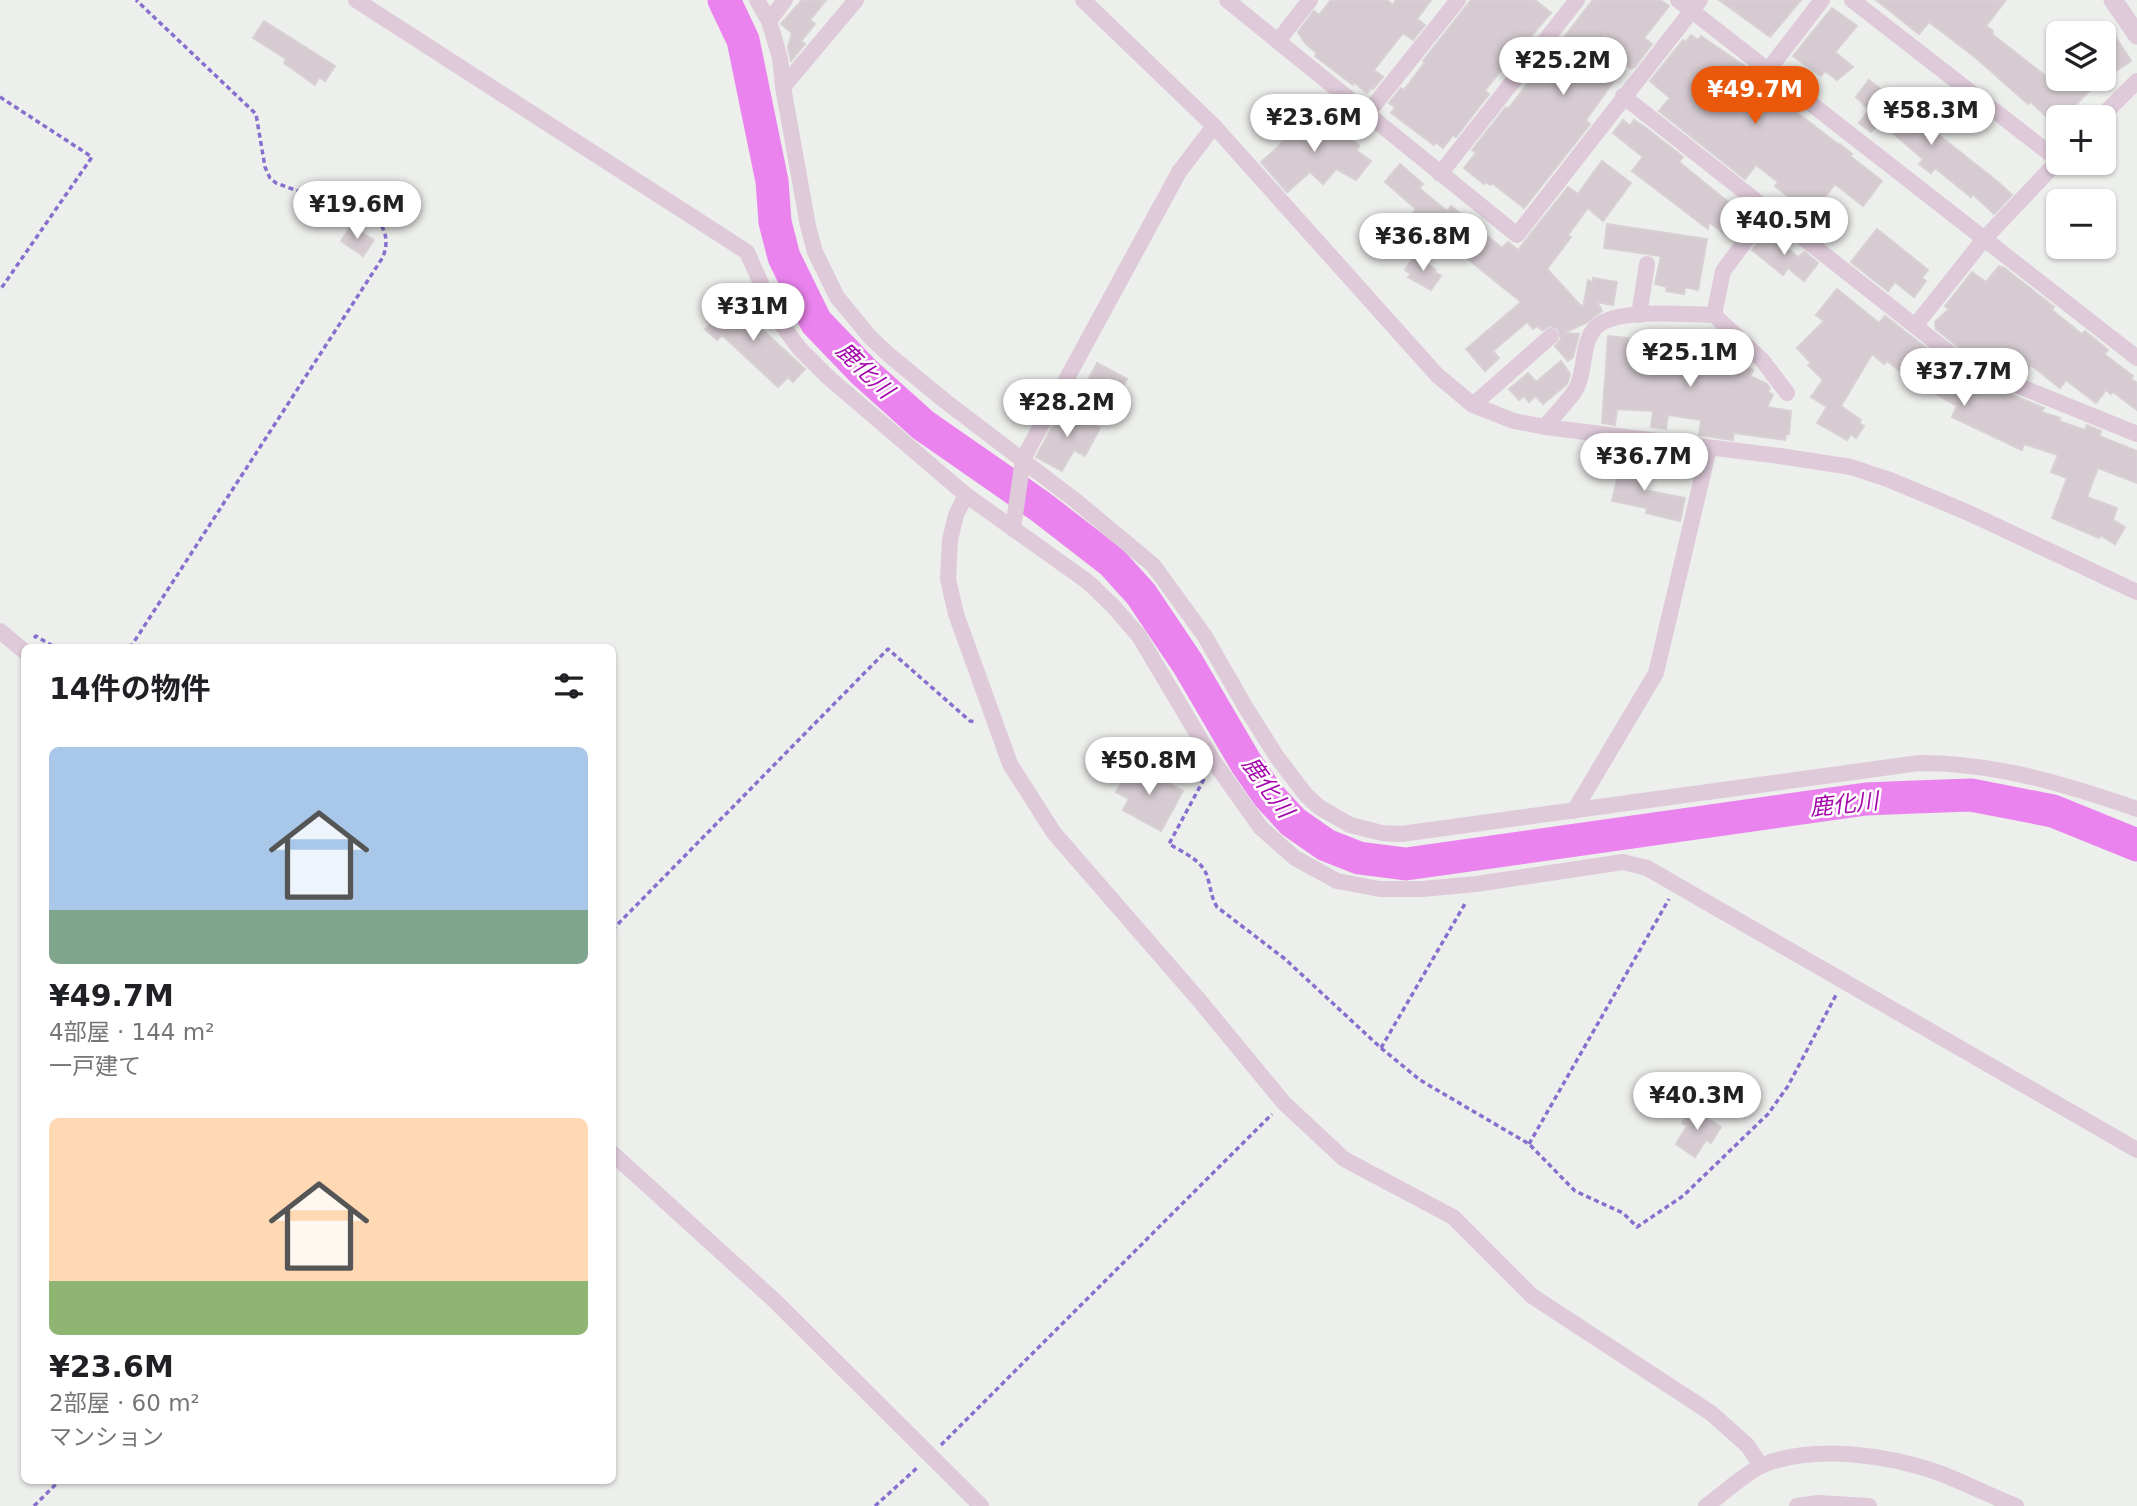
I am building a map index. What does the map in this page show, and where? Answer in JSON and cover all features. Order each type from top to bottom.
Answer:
[{"type":"street","points":[[356,0],[747,252],[776,317],[799,348],[829,378],[966,495],[1013,525],[1088,582],[1139,635],[1214,762],[1261,828],[1294,858],[1337,881],[1380,889],[1422,889],[1476,884],[1623,862],[1647,868],[2137,1150]]},
{"type":"street","points":[[757,0],[769,21],[780,58],[808,226],[815,252],[837,297],[870,337],[889,355],[1153,565],[1204,635],[1246,708],[1295,782],[1319,807],[1335,817],[1363,829],[1401,834],[1919,762],[1958,762],[2009,771],[2093,793],[2137,809]]},
{"type":"street","points":[[769,21],[785,0]]},
{"type":"street","points":[[783,87],[856,0]]},
{"type":"street","points":[[1083,0],[1214,126],[1437,375],[1473,405],[1514,421],[1545,427],[1851,467],[1890,480],[1970,514],[2137,592]]},
{"type":"street","points":[[1227,0],[1517,235],[1695,5]]},
{"type":"street","points":[[1278,41],[1310,0]]},
{"type":"street","points":[[1367,114],[1458,0]]},
{"type":"street","points":[[1440,174],[1577,0]]},
{"type":"street","points":[[1678,0],[1695,5],[1768,70],[2137,358]]},
{"type":"street","points":[[1768,70],[1822,0]]},
{"type":"street","points":[[1852,0],[2046,151]]},
{"type":"street","points":[[2112,0],[2137,34]]},
{"type":"street","points":[[2113,105],[2137,80]]},
{"type":"street","points":[[1623,96],[1962,363],[2137,434]]},
{"type":"street","points":[[1013,525],[1023,459],[1178,172],[1214,126]]},
{"type":"street","points":[[1915,326],[1983,239],[2046,173]]},
{"type":"street","points":[[1714,315],[1723,271],[1768,211]]},
{"type":"street","points":[[1639,315],[1647,264]]},
{"type":"street","points":[[1545,427],[1576,389],[1596,327],[1618,317],[1714,315],[1762,360],[1787,393]]},
{"type":"street","points":[[1473,405],[1551,336]]},
{"type":"street","points":[[1574,811],[1656,673],[1709,448]]},
{"type":"street","points":[[966,495],[956,515],[950,540],[948,579],[956,614],[1010,764],[1054,833],[1284,1103],[1344,1159],[1453,1217],[1532,1296],[1711,1413],[1748,1446],[1761,1466]]},
{"type":"street","points":[[0,631],[21,649]]},
{"type":"street","points":[[616,1157],[775,1301],[981,1506]]},
{"type":"street","points":[[1706,1506],[1761,1466],[1793,1457],[1828,1453],[1894,1461],[1940,1474],[2016,1506]]},
{"type":"street","points":[[1797,1506],[1849,1503],[1869,1506]]},
{"type":"path","points":[[133,644],[387,248],[384,229],[378,220],[276,183],[270,178],[265,167],[256,114],[136,0]]},
{"type":"path","points":[[0,97],[92,157],[0,290]]},
{"type":"path","points":[[616,925],[888,649],[970,721],[995,726]]},
{"type":"path","points":[[1214,762],[1169,844],[1202,865],[1208,877],[1211,898],[1217,907],[1285,959],[1381,1048],[1420,1080],[1529,1144],[1575,1191],[1623,1213],[1637,1227],[1684,1196],[1768,1114],[1788,1086],[1843,981]]},
{"type":"path","points":[[1381,1048],[1476,884]]},
{"type":"path","points":[[1529,1144],[1677,885]]},
{"type":"path","points":[[875,1506],[930,1456],[1284,1103]]},
{"type":"path","points":[[34,1506],[56,1484]]},
{"type":"building","points":[[802,0],[826,0],[810,20],[815,24],[801,41],[805,44],[791,61],[788,47],[792,33],[781,24]]},
{"type":"building","points":[[1331,0],[1387,0],[1393,5],[1396,0],[1431,0],[1417,19],[1425,25],[1413,40],[1403,33],[1374,70],[1383,77],[1367,93],[1315,56],[1317,53],[1306,44],[1298,32],[1314,11],[1319,15]]},
{"type":"building","points":[[1471,0],[1535,0],[1551,13],[1485,90],[1489,94],[1456,137],[1453,135],[1443,148],[1436,142],[1434,145],[1391,113],[1395,107],[1389,103],[1401,88],[1404,90]]},
{"type":"building","points":[[1593,0],[1660,0],[1669,6],[1644,38],[1652,44],[1635,67],[1631,69],[1626,64],[1586,120],[1590,124],[1524,208],[1492,183],[1484,184],[1464,168],[1476,153],[1472,150],[1506,107],[1508,109]]},
{"type":"building","points":[[1719,0],[1801,0],[1770,37]]},
{"type":"building","points":[[1876,0],[2006,0],[1986,26],[1993,31],[1992,34],[2046,76],[2046,91],[2089,91],[2076,105],[2046,105],[2046,116],[1929,22],[1919,34]]},
{"type":"building","points":[[1832,8],[1857,26],[1835,52],[1853,67],[1837,80],[1825,71],[1821,76],[1793,56]]},
{"type":"building","points":[[264,21],[335,66],[325,81],[319,77],[315,85],[284,63],[286,59],[253,38]]},
{"type":"building","points":[[1691,35],[1698,40],[1701,36],[1752,71],[1777,91],[1774,95],[1840,144],[1852,154],[1850,156],[1882,181],[1863,206],[1835,184],[1815,210],[1801,202],[1799,206],[1775,186],[1778,182],[1756,165],[1745,179],[1659,111],[1670,98],[1650,81],[1683,40],[1686,42]]},
{"type":"building","points":[[2116,38],[2131,61],[2116,71]]},
{"type":"building","points":[[1869,80],[2012,195],[1994,214],[1973,194],[1971,197],[1935,168],[1931,173],[1919,164],[1923,159],[1880,122],[1871,132],[1859,123],[1869,110],[1856,97]]},
{"type":"building","points":[[1302,113],[1331,130],[1334,125],[1359,145],[1357,151],[1371,161],[1356,180],[1336,169],[1323,184],[1310,172],[1287,192],[1261,162],[1278,147]]},
{"type":"building","points":[[1623,120],[1630,126],[1634,120],[1683,157],[1679,162],[1749,219],[1735,238],[1729,233],[1727,236],[1709,222],[1708,229],[1632,171],[1643,157],[1613,133]]},
{"type":"building","points":[[1602,161],[1631,183],[1603,221],[1588,208],[1547,269],[1583,308],[1588,280],[1593,283],[1593,278],[1617,282],[1613,305],[1597,302],[1602,311],[1586,323],[1564,333],[1579,334],[1573,357],[1568,361],[1555,346],[1561,339],[1558,329],[1550,326],[1542,330],[1537,326],[1533,329],[1527,322],[1493,351],[1499,358],[1485,371],[1466,349],[1521,302],[1412,214],[1416,209],[1385,182],[1400,164],[1423,184],[1419,188],[1447,211],[1451,206],[1502,248],[1508,242],[1518,250],[1568,187],[1578,194]]},
{"type":"building","points":[[1607,224],[1707,239],[1698,290],[1685,287],[1684,294],[1666,291],[1667,287],[1655,284],[1661,256],[1604,248]]},
{"type":"building","points":[[351,226],[374,240],[363,256],[341,241]]},
{"type":"building","points":[[1877,229],[1928,270],[1922,278],[1926,281],[1914,297],[1895,282],[1888,291],[1851,262]]},
{"type":"building","points":[[1766,231],[1798,257],[1805,252],[1818,263],[1804,281],[1788,268],[1783,275],[1752,250]]},
{"type":"building","points":[[1415,255],[1441,276],[1431,290],[1408,277],[1411,274],[1405,270]]},
{"type":"building","points":[[1999,266],[2054,307],[2052,310],[2078,331],[2082,334],[2085,331],[2108,350],[2104,354],[2133,376],[2131,379],[2137,383],[2137,410],[2113,392],[2111,394],[2106,390],[2096,403],[2066,380],[2060,388],[2031,365],[2022,376],[1967,354],[1936,329],[1935,322],[1949,309],[1945,306],[1972,272],[1986,282]]},
{"type":"building","points":[[1837,289],[1879,323],[1885,316],[1958,373],[2044,408],[2041,412],[2060,418],[2059,421],[2085,430],[2087,425],[2101,431],[2099,436],[2137,451],[2137,483],[2098,468],[2087,497],[2117,508],[2113,520],[2125,527],[2115,544],[2100,535],[2099,538],[2052,518],[2067,478],[2051,472],[2058,455],[2024,444],[2022,450],[1952,417],[1957,406],[1929,390],[1903,369],[1901,372],[1887,361],[1884,364],[1872,354],[1841,406],[1861,420],[1859,423],[1864,426],[1856,438],[1851,434],[1847,440],[1817,423],[1827,407],[1811,397],[1823,380],[1808,365],[1811,363],[1797,348],[1824,321],[1816,315]]},
{"type":"building","points":[[722,299],[735,312],[743,304],[758,318],[754,322],[805,369],[793,382],[788,377],[778,387],[722,335],[717,340],[705,329],[710,325],[707,321]]},
{"type":"building","points":[[1608,336],[1628,338],[1627,341],[1663,344],[1683,344],[1684,337],[1713,339],[1712,350],[1740,360],[1738,364],[1753,370],[1750,376],[1767,384],[1770,388],[1768,392],[1773,395],[1767,407],[1791,411],[1789,434],[1786,434],[1785,440],[1734,433],[1733,440],[1699,435],[1701,420],[1668,415],[1666,429],[1651,427],[1653,411],[1617,409],[1615,425],[1602,423]]},
{"type":"building","points":[[1561,361],[1570,374],[1567,384],[1543,404],[1536,396],[1529,402],[1524,396],[1519,400],[1509,389],[1528,373],[1536,382]]},
{"type":"building","points":[[1097,363],[1127,379],[1115,402],[1085,386]]},
{"type":"building","points":[[1063,407],[1100,428],[1085,456],[1074,450],[1062,471],[1036,457]]},
{"type":"building","points":[[1622,457],[1638,459],[1637,470],[1640,470],[1637,481],[1645,483],[1644,490],[1685,498],[1680,521],[1646,513],[1647,508],[1612,501]]},
{"type":"building","points":[[1132,763],[1183,791],[1161,831],[1123,810],[1129,799],[1116,792]]},
{"type":"building","points":[[1691,1108],[1721,1127],[1711,1143],[1706,1140],[1695,1157],[1676,1144],[1687,1126],[1682,1123]]},
{"type":"waterway","name":"鹿化川","points":[[724,0],[743,40],[772,181],[775,222],[784,257],[816,322],[864,372],[923,425],[1041,507],[1112,562],[1141,594],[1188,664],[1246,763],[1269,796],[1293,822],[1326,845],[1359,858],[1406,864],[1866,799],[1971,795],[2053,811],[2137,845]]}]
